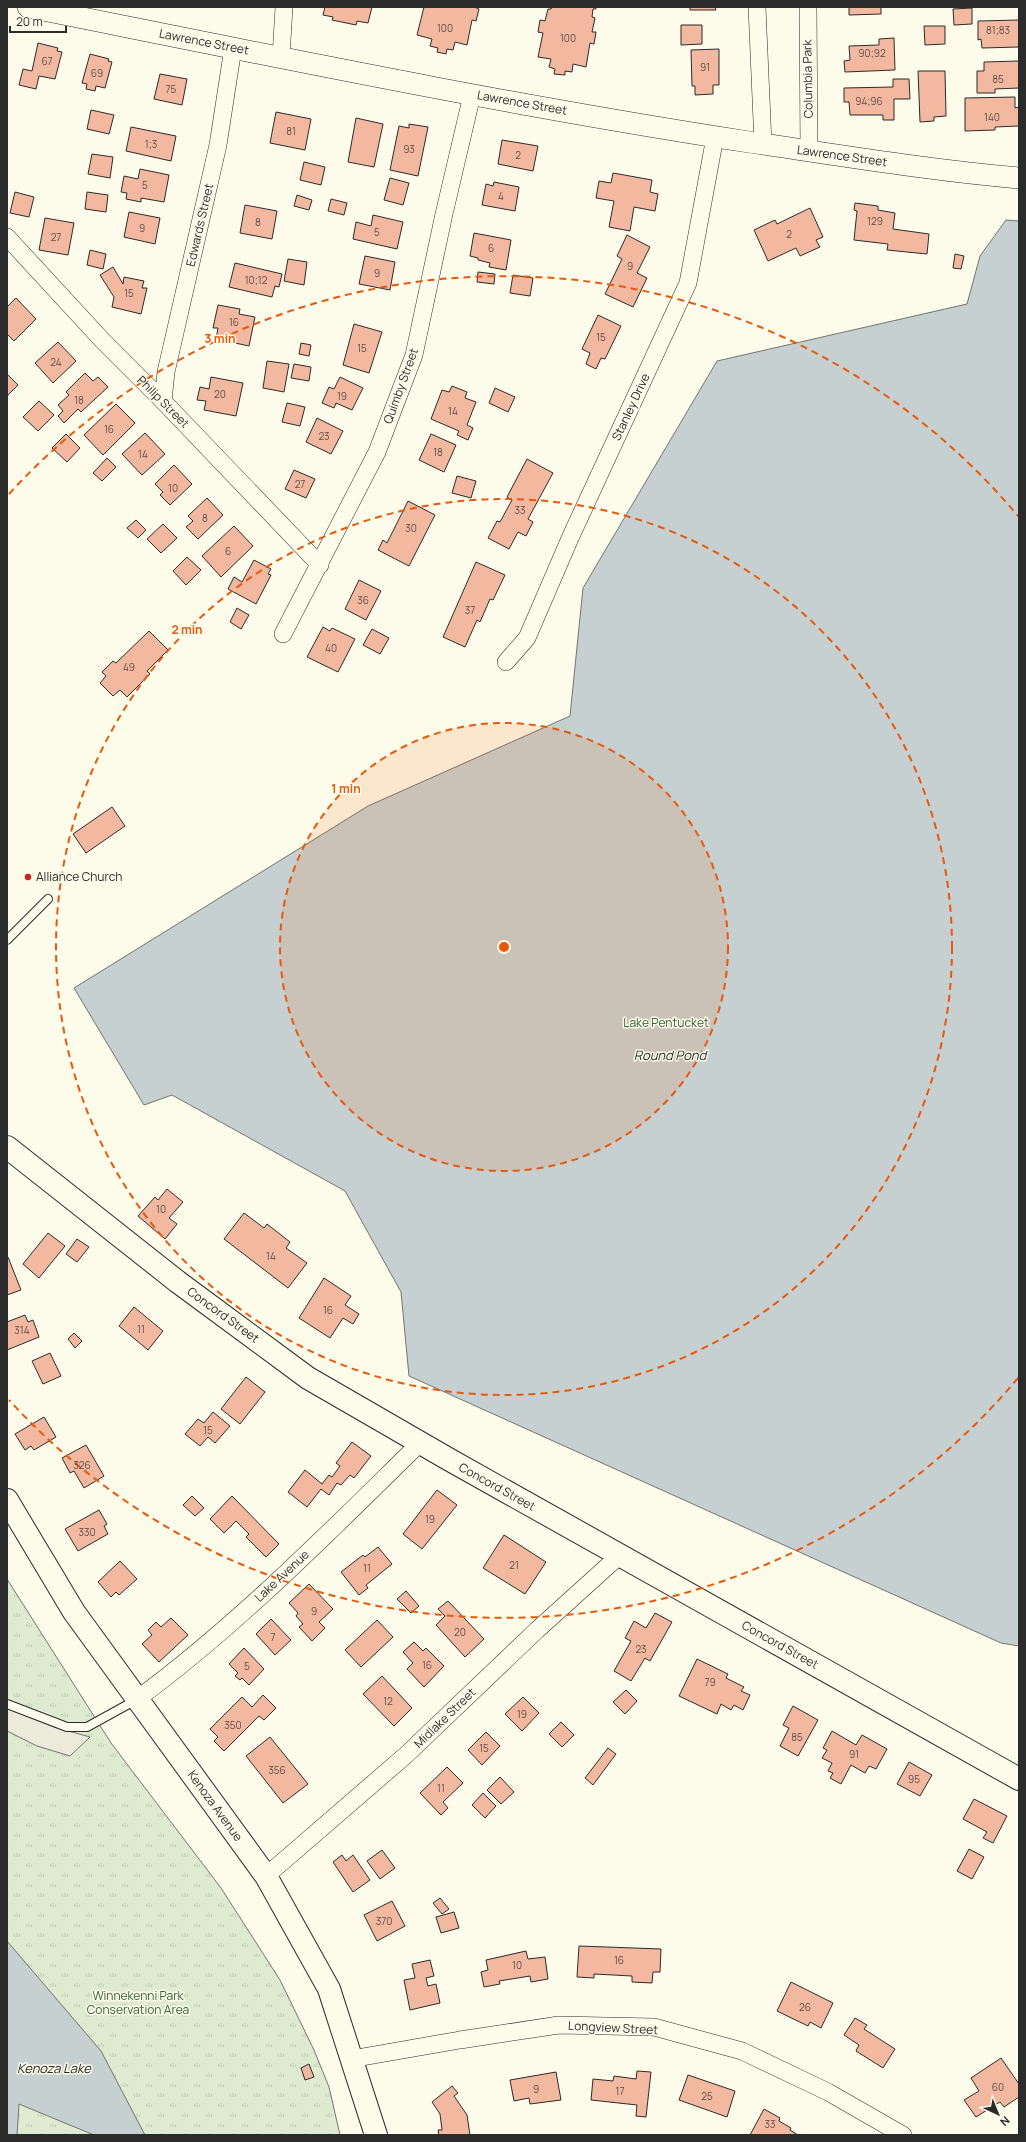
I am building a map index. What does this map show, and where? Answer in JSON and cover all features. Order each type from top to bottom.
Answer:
[{"type":"main road","name":"Concord Street","points":[[7,1147],[178,1282],[308,1378],[420,1443],[1019,1779]]},
{"type":"main road","name":"Kenoza Avenue","points":[[7,1500],[74,1612],[136,1700],[266,1876],[329,1989],[376,2135]]},
{"type":"street","name":"Lawrence Street","points":[[28,7],[472,95],[715,137],[957,173],[1019,178]]},
{"type":"street","points":[[281,57],[284,7]]},
{"type":"street","points":[[757,7],[763,144]]},
{"type":"street","name":"Columbia Park","points":[[808,7],[809,151]]},
{"type":"street","name":"Edwards Street","points":[[163,401],[166,372],[218,145],[233,48]]},
{"type":"street","name":"Quimby Street","points":[[283,634],[320,565],[377,452],[414,355],[444,214],[472,95]]},
{"type":"street","name":"Stanley Drive","points":[[506,662],[527,638],[571,536],[688,283],[715,137]]},
{"type":"street","name":"Philip Street","points":[[7,237],[102,340],[163,401],[320,565]]},
{"type":"street","name":"Lake Avenue","points":[[136,1700],[184,1664],[262,1596],[420,1443]]},
{"type":"street","name":"Midlake Street","points":[[266,1876],[406,1755],[537,1630],[620,1555]]},
{"type":"street","name":"Longview Street","points":[[351,2059],[559,2025],[654,2027],[742,2051],[828,2092],[903,2135]]},
{"type":"lane","points":[[7,940],[48,899]]},
{"type":"lane","points":[[7,1704],[67,1727],[87,1727],[136,1700]]},
{"type":"green space","name":"Winnekenni Park Conservation Area","points":[[7,1579],[111,1743],[221,1888],[280,1980],[314,2050],[329,2087],[340,2135],[7,2135]]},
{"type":"shaded area","points":[[7,1708],[54,1727],[90,1737],[70,1756],[37,1746],[7,1731]]},
{"type":"water","name":"Round Pond","points":[[1006,220],[1019,221],[1019,1646],[1001,1643],[409,1376],[401,1292],[345,1191],[172,1095],[144,1105],[74,988],[368,806],[570,716],[583,588],[717,361],[967,304],[980,256]]},
{"type":"water","name":"Kenoza Lake","points":[[7,1941],[101,2051],[145,2135],[94,2135],[19,2104],[17,2135],[7,2135]]},
{"type":"building","points":[[325,7],[372,7],[368,23],[357,21],[356,25],[332,20],[333,17],[323,15]]},
{"type":"building","points":[[424,7],[474,7],[479,9],[476,21],[472,20],[467,45],[455,42],[453,50],[447,49],[446,54],[437,52],[438,48],[430,46],[432,39],[417,35]]},
{"type":"building","points":[[552,7],[596,7],[596,9],[593,9],[592,17],[595,18],[592,32],[596,32],[594,44],[590,43],[586,67],[573,64],[572,72],[565,71],[565,75],[554,74],[555,69],[549,67],[551,59],[538,57],[543,33],[538,32],[540,20],[545,21],[548,9],[551,9]]},
{"type":"building","points":[[690,7],[715,7],[716,10],[690,10]]},
{"type":"building","points":[[849,7],[881,7],[881,14],[849,15]]},
{"type":"building","points":[[972,8],[972,24],[954,25],[953,9]]},
{"type":"building","points":[[1019,20],[1019,47],[982,48],[981,39],[978,40],[978,21]]},
{"type":"building","points":[[681,25],[702,25],[702,44],[681,45]]},
{"type":"building","points":[[924,26],[945,26],[945,44],[925,45]]},
{"type":"building","points":[[894,38],[895,70],[845,72],[844,61],[850,60],[849,46],[879,45],[879,39]]},
{"type":"building","points":[[38,43],[58,48],[57,51],[62,52],[55,79],[39,76],[36,89],[19,85],[23,69],[32,71]]},
{"type":"building","points":[[719,49],[719,85],[713,85],[713,94],[695,95],[695,86],[692,86],[691,50]]},
{"type":"building","points":[[90,54],[109,59],[108,61],[112,62],[105,88],[96,86],[95,91],[86,89],[87,84],[82,83]]},
{"type":"building","points":[[1019,61],[1019,88],[995,89],[995,93],[977,93],[977,71],[984,71],[984,62]]},
{"type":"building","points":[[918,71],[945,71],[946,116],[934,117],[934,121],[920,122]]},
{"type":"building","points":[[160,74],[187,79],[182,105],[154,99]]},
{"type":"building","points":[[893,79],[909,79],[910,99],[894,99],[894,120],[883,120],[883,115],[850,115],[849,102],[844,102],[844,88],[893,87]]},
{"type":"building","points":[[1015,97],[1015,108],[1019,107],[1019,126],[995,127],[995,130],[965,131],[965,98]]},
{"type":"building","points":[[91,110],[114,115],[109,134],[87,129]]},
{"type":"building","points":[[276,112],[311,119],[305,150],[270,143]]},
{"type":"building","points":[[356,118],[383,124],[374,167],[348,162]]},
{"type":"building","points":[[409,124],[428,127],[418,176],[390,170],[399,126],[409,128]]},
{"type":"building","points":[[131,127],[176,136],[171,161],[126,151]]},
{"type":"building","points":[[502,140],[538,146],[533,171],[498,164]]},
{"type":"building","points":[[92,154],[113,157],[110,178],[88,174]]},
{"type":"building","points":[[304,162],[325,167],[321,185],[300,180]]},
{"type":"building","points":[[140,169],[169,175],[164,202],[141,198],[141,202],[126,199],[127,193],[121,192],[124,176],[138,179]]},
{"type":"building","points":[[613,173],[652,180],[650,192],[658,194],[655,211],[634,207],[630,231],[609,227],[614,201],[596,198],[599,181],[611,183]]},
{"type":"building","points":[[390,178],[409,183],[403,205],[384,200]]},
{"type":"building","points":[[494,182],[519,187],[515,211],[482,205],[486,184],[493,186]]},
{"type":"building","points":[[15,192],[34,197],[29,217],[10,213]]},
{"type":"building","points":[[87,192],[108,195],[106,212],[85,209]]},
{"type":"building","points":[[297,195],[312,200],[309,210],[294,206]]},
{"type":"building","points":[[331,199],[347,203],[344,215],[328,211]]},
{"type":"building","points":[[855,203],[878,206],[878,210],[895,213],[893,229],[929,234],[927,254],[887,250],[888,244],[854,240],[857,211],[854,210]]},
{"type":"building","points":[[245,205],[277,211],[272,239],[240,233]]},
{"type":"building","points":[[810,208],[823,237],[816,240],[820,247],[800,256],[796,248],[768,261],[754,230],[775,220],[777,224]]},
{"type":"building","points":[[129,212],[160,218],[155,244],[124,237]]},
{"type":"building","points":[[373,215],[403,222],[397,249],[353,239],[356,222],[371,226]]},
{"type":"building","points":[[45,218],[74,223],[68,255],[39,250]]},
{"type":"building","points":[[474,233],[511,240],[506,270],[489,267],[490,263],[470,256]]},
{"type":"building","points":[[627,235],[650,247],[637,273],[647,278],[633,307],[605,294],[622,259],[617,256]]},
{"type":"building","points":[[90,250],[106,254],[103,269],[87,265]]},
{"type":"building","points":[[955,254],[964,256],[961,269],[953,268]]},
{"type":"building","points":[[365,256],[395,262],[390,290],[359,284]]},
{"type":"building","points":[[288,259],[307,262],[304,285],[284,281]]},
{"type":"building","points":[[235,263],[282,274],[279,287],[275,286],[272,297],[229,287]]},
{"type":"building","points":[[113,267],[123,284],[124,277],[144,281],[142,288],[147,288],[141,314],[112,307],[114,297],[100,275]]},
{"type":"building","points":[[478,272],[495,274],[494,284],[477,282]]},
{"type":"building","points":[[513,275],[533,278],[530,296],[510,293]]},
{"type":"building","points":[[16,298],[36,319],[14,341],[7,334],[7,307]]},
{"type":"building","points":[[218,305],[240,309],[239,314],[255,317],[249,346],[216,339],[218,328],[213,328]]},
{"type":"building","points":[[598,315],[621,326],[605,359],[601,358],[596,369],[586,364],[590,353],[582,349]]},
{"type":"building","points":[[354,324],[382,332],[369,373],[343,365]]},
{"type":"building","points":[[58,342],[76,361],[53,383],[35,363]]},
{"type":"building","points":[[301,343],[311,345],[309,356],[299,354]]},
{"type":"building","points":[[267,361],[289,364],[284,392],[263,388]]},
{"type":"building","points":[[294,364],[311,367],[309,381],[291,378]]},
{"type":"building","points":[[85,373],[93,381],[98,377],[108,387],[81,412],[78,409],[64,423],[58,416],[63,411],[58,405],[69,395],[66,392]]},
{"type":"building","points":[[8,375],[18,385],[7,396],[7,376]]},
{"type":"building","points":[[211,377],[243,383],[236,416],[204,410],[206,401],[197,400],[200,387],[209,389]]},
{"type":"building","points":[[340,377],[363,388],[352,410],[336,403],[334,408],[322,403],[329,387],[334,389]]},
{"type":"building","points":[[452,386],[467,392],[465,398],[476,402],[467,425],[473,428],[468,440],[457,435],[459,431],[431,419],[442,390],[449,392]]},
{"type":"building","points":[[495,388],[515,397],[508,412],[489,403]]},
{"type":"building","points":[[39,401],[54,415],[38,431],[23,417]]},
{"type":"building","points":[[287,403],[305,407],[300,426],[282,422]]},
{"type":"building","points":[[116,404],[135,423],[103,455],[84,435]]},
{"type":"building","points":[[317,418],[343,431],[331,454],[306,442]]},
{"type":"building","points":[[145,433],[165,454],[142,475],[122,454]]},
{"type":"building","points":[[66,434],[80,448],[67,462],[52,448]]},
{"type":"building","points":[[431,434],[456,445],[444,472],[419,460]]},
{"type":"building","points":[[107,458],[116,467],[102,481],[93,473]]},
{"type":"building","points":[[527,459],[553,473],[528,519],[533,522],[526,536],[518,532],[509,549],[488,538],[497,521],[500,522],[512,500],[507,497]]},
{"type":"building","points":[[174,465],[192,484],[170,505],[160,495],[163,492],[155,484]]},
{"type":"building","points":[[294,470],[315,479],[306,498],[285,489]]},
{"type":"building","points":[[457,476],[476,481],[471,498],[452,493]]},
{"type":"building","points":[[207,498],[223,515],[198,539],[186,527],[193,521],[188,516]]},
{"type":"building","points":[[408,501],[435,515],[409,566],[378,550],[383,540],[387,543]]},
{"type":"building","points":[[136,520],[146,530],[138,538],[127,528]]},
{"type":"building","points":[[163,524],[177,538],[161,553],[147,539]]},
{"type":"building","points":[[234,526],[253,546],[221,577],[202,556]]},
{"type":"building","points":[[187,557],[201,570],[186,585],[173,571]]},
{"type":"building","points":[[254,560],[271,569],[268,574],[271,575],[256,604],[228,589],[234,577],[242,582]]},
{"type":"building","points":[[476,562],[505,575],[493,600],[490,599],[480,622],[477,620],[465,647],[443,637]]},
{"type":"building","points":[[359,580],[381,591],[366,620],[345,609]]},
{"type":"building","points":[[237,608],[249,615],[241,629],[230,622]]},
{"type":"building","points":[[323,627],[330,631],[332,628],[355,639],[338,672],[307,657]]},
{"type":"building","points":[[372,629],[389,638],[380,654],[363,645]]},
{"type":"building","points":[[149,631],[168,650],[147,671],[150,674],[127,697],[120,690],[113,696],[100,683],[106,676],[102,672],[113,661],[116,663]]},
{"type":"building","points":[[112,807],[125,826],[86,853],[73,834]]},
{"type":"building","points":[[167,1189],[183,1202],[169,1218],[177,1224],[165,1239],[138,1216],[155,1197],[158,1200]]},
{"type":"building","points":[[244,1213],[264,1228],[267,1224],[290,1242],[286,1248],[307,1263],[288,1288],[224,1239]]},
{"type":"building","points":[[48,1233],[65,1246],[39,1278],[23,1264]]},
{"type":"building","points":[[77,1239],[89,1247],[77,1262],[66,1254]]},
{"type":"building","points":[[8,1257],[21,1290],[7,1295],[7,1258]]},
{"type":"building","points":[[324,1278],[351,1296],[345,1305],[359,1314],[353,1324],[343,1318],[330,1338],[299,1318]]},
{"type":"building","points":[[134,1307],[163,1331],[148,1350],[119,1326]]},
{"type":"building","points":[[25,1315],[28,1322],[33,1320],[39,1337],[7,1350],[7,1322]]},
{"type":"building","points":[[74,1333],[82,1341],[75,1348],[68,1339]]},
{"type":"building","points":[[50,1353],[61,1376],[43,1384],[32,1361]]},
{"type":"building","points":[[246,1377],[265,1392],[240,1424],[221,1409]]},
{"type":"building","points":[[213,1412],[230,1426],[215,1443],[208,1437],[200,1446],[185,1434],[198,1419],[204,1423]]},
{"type":"building","points":[[44,1417],[56,1437],[34,1450],[31,1446],[25,1450],[15,1434]]},
{"type":"building","points":[[352,1442],[371,1456],[354,1478],[350,1475],[341,1485],[337,1483],[329,1495],[321,1489],[307,1507],[288,1492],[305,1470],[322,1484],[329,1475],[332,1477],[340,1466],[336,1463]]},
{"type":"building","points":[[86,1445],[104,1476],[84,1488],[74,1471],[70,1473],[62,1458]]},
{"type":"building","points":[[437,1490],[457,1505],[422,1549],[403,1534]]},
{"type":"building","points":[[192,1496],[204,1508],[195,1516],[183,1505]]},
{"type":"building","points":[[232,1496],[279,1544],[266,1557],[246,1537],[249,1534],[236,1521],[224,1533],[210,1519]]},
{"type":"building","points":[[99,1510],[107,1524],[104,1526],[108,1534],[78,1551],[65,1529]]},
{"type":"building","points":[[504,1535],[546,1562],[525,1594],[483,1568]]},
{"type":"building","points":[[378,1547],[392,1564],[366,1585],[368,1588],[359,1595],[341,1572],[363,1555],[365,1557]]},
{"type":"building","points":[[120,1561],[137,1579],[119,1595],[116,1592],[111,1597],[98,1582]]},
{"type":"building","points":[[309,1584],[333,1609],[319,1622],[325,1628],[312,1641],[299,1627],[303,1624],[296,1616],[298,1613],[289,1603]]},
{"type":"building","points":[[406,1591],[419,1606],[411,1613],[397,1599]]},
{"type":"building","points":[[448,1601],[484,1639],[465,1657],[436,1625],[445,1616],[438,1609]]},
{"type":"building","points":[[655,1613],[672,1622],[650,1661],[645,1658],[631,1681],[614,1671],[631,1641],[625,1638],[634,1621],[646,1628]]},
{"type":"building","points":[[171,1618],[188,1635],[159,1662],[142,1644],[152,1635],[148,1630],[156,1622],[161,1627]]},
{"type":"building","points":[[271,1619],[291,1640],[275,1655],[256,1634]]},
{"type":"building","points":[[377,1620],[393,1637],[361,1667],[345,1650]]},
{"type":"building","points":[[414,1642],[423,1651],[426,1648],[444,1666],[424,1687],[407,1669],[413,1663],[403,1652]]},
{"type":"building","points":[[244,1648],[264,1669],[249,1685],[242,1678],[240,1680],[235,1676],[238,1673],[229,1664]]},
{"type":"building","points":[[697,1659],[728,1674],[726,1678],[744,1687],[741,1691],[750,1695],[743,1710],[734,1705],[731,1710],[721,1704],[717,1714],[679,1696]]},
{"type":"building","points":[[382,1676],[412,1708],[394,1726],[363,1694]]},
{"type":"building","points":[[626,1690],[637,1701],[625,1714],[613,1702]]},
{"type":"building","points":[[263,1695],[276,1708],[264,1720],[259,1716],[224,1751],[214,1741],[218,1737],[210,1729],[242,1697],[252,1707]]},
{"type":"building","points":[[523,1697],[539,1713],[522,1731],[505,1714]]},
{"type":"building","points":[[793,1706],[818,1720],[798,1756],[780,1746],[789,1728],[783,1725]]},
{"type":"building","points":[[561,1722],[574,1735],[562,1747],[549,1734]]},
{"type":"building","points":[[832,1731],[856,1745],[862,1735],[887,1749],[876,1769],[869,1766],[865,1773],[851,1765],[841,1784],[830,1778],[833,1773],[828,1771],[832,1763],[822,1758],[827,1750],[823,1748]]},
{"type":"building","points":[[486,1732],[500,1746],[482,1765],[468,1750]]},
{"type":"building","points":[[270,1737],[308,1784],[283,1803],[246,1756]]},
{"type":"building","points":[[608,1748],[616,1754],[593,1785],[585,1778]]},
{"type":"building","points":[[909,1762],[932,1775],[920,1796],[897,1784]]},
{"type":"building","points":[[447,1767],[463,1783],[443,1802],[448,1808],[441,1815],[420,1793]]},
{"type":"building","points":[[500,1777],[514,1792],[501,1804],[487,1790]]},
{"type":"building","points":[[483,1793],[496,1806],[485,1818],[472,1805]]},
{"type":"building","points":[[974,1799],[1007,1816],[993,1843],[983,1838],[987,1832],[963,1819]]},
{"type":"building","points":[[969,1849],[984,1857],[972,1879],[957,1871]]},
{"type":"building","points":[[382,1850],[395,1868],[380,1879],[367,1861]]},
{"type":"building","points":[[342,1855],[346,1861],[353,1855],[370,1880],[353,1892],[333,1862]]},
{"type":"building","points":[[440,1898],[449,1909],[442,1914],[433,1903]]},
{"type":"building","points":[[392,1901],[405,1926],[377,1941],[364,1915]]},
{"type":"building","points":[[454,1912],[459,1928],[441,1933],[436,1917]]},
{"type":"building","points":[[579,1946],[661,1949],[660,1972],[653,1972],[652,1983],[632,1982],[632,1976],[594,1974],[594,1978],[577,1977]]},
{"type":"building","points":[[526,1951],[528,1959],[545,1957],[548,1979],[531,1982],[530,1976],[499,1981],[500,1984],[484,1987],[481,1972],[488,1970],[486,1960]]},
{"type":"building","points":[[430,1960],[434,1976],[426,1978],[428,1986],[436,1984],[440,2003],[410,2010],[404,1980],[415,1978],[412,1964]]},
{"type":"building","points":[[791,1982],[833,2003],[821,2028],[810,2022],[808,2026],[777,2011]]},
{"type":"building","points":[[855,2018],[867,2025],[864,2029],[895,2049],[883,2068],[856,2051],[859,2045],[844,2035]]},
{"type":"building","points":[[1001,2058],[1019,2084],[1019,2097],[1004,2107],[1000,2102],[976,2117],[964,2100],[979,2091],[971,2078]]},
{"type":"building","points":[[309,2064],[314,2077],[305,2080],[301,2068]]},
{"type":"building","points":[[637,2071],[651,2072],[646,2117],[636,2116],[637,2105],[591,2100],[593,2079],[613,2081],[614,2076],[636,2079]]},
{"type":"building","points":[[556,2072],[561,2100],[530,2104],[529,2098],[514,2101],[510,2080]]},
{"type":"building","points":[[688,2075],[735,2091],[727,2117],[679,2100]]},
{"type":"building","points":[[452,2086],[458,2093],[454,2096],[467,2115],[470,2135],[439,2135],[438,2130],[442,2130],[440,2114],[432,2102]]},
{"type":"building","points":[[764,2109],[780,2118],[779,2121],[791,2128],[790,2130],[798,2135],[750,2135]]},
{"type":"place","name":"Alliance Church","points":[[28,877]]},
{"type":"park label","name":"Lake Pentucket","points":[[666,1023]]}]
